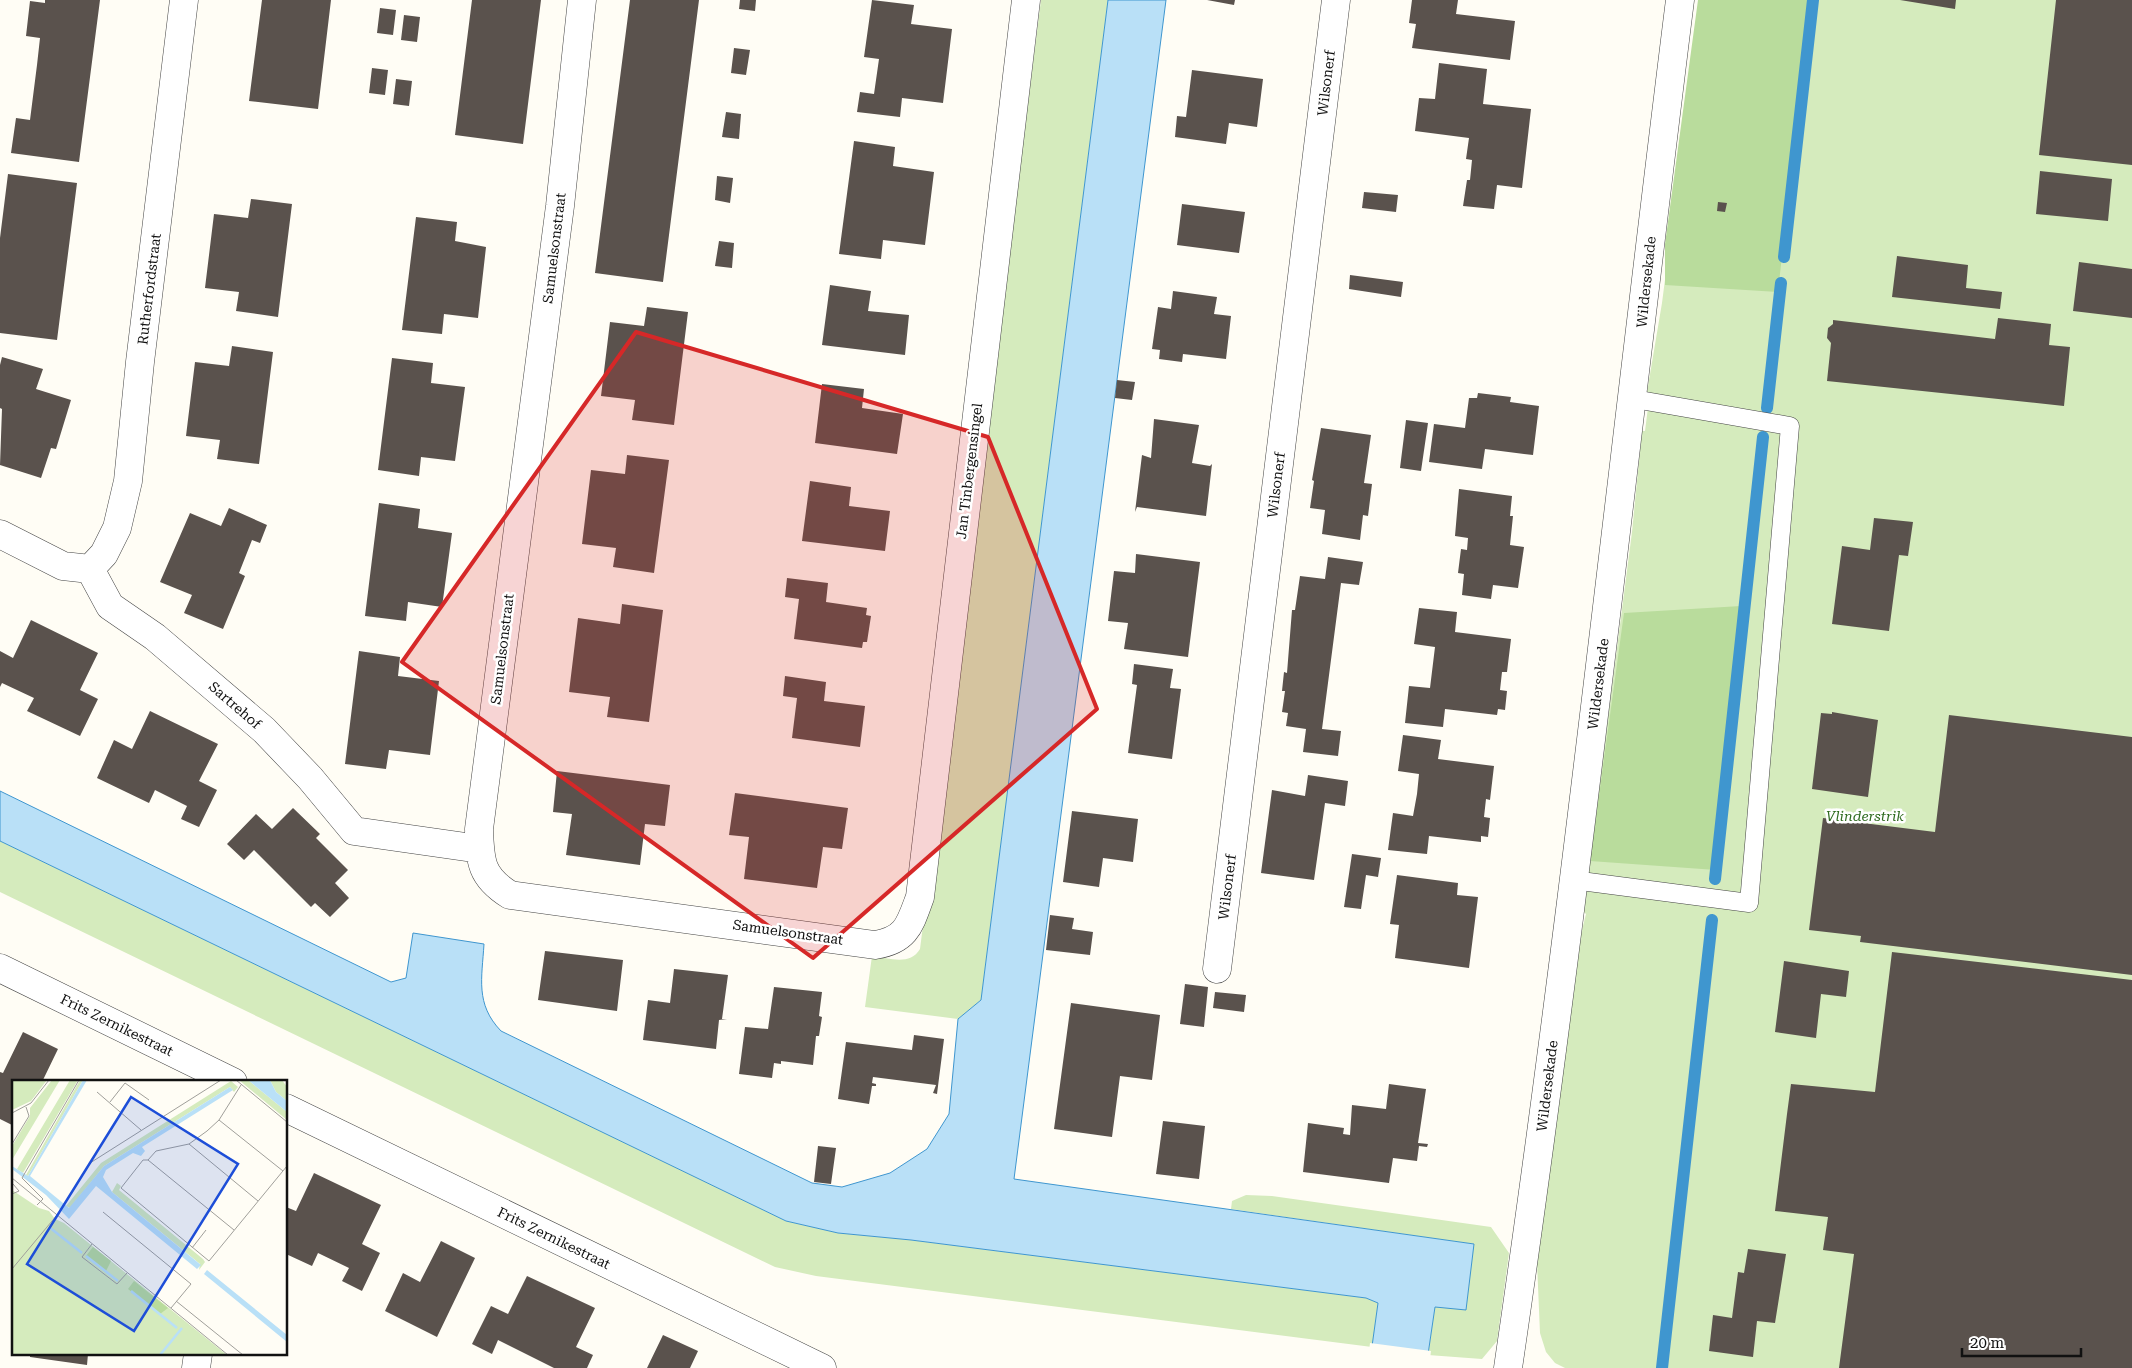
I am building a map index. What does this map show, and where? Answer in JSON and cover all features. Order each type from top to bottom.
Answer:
[{"type":"street","name":"Rutherfordstraat","points":[[90,569],[104,554],[117,528],[128,481],[140,362],[184,0]]},
{"type":"street","name":"Samuelsonstraat","points":[[582,0],[560,206],[479,829],[480,849],[486,876],[510,895],[875,945],[888,943],[900,938]]},
{"type":"street","name":"Jan Tinbergensingel","points":[[900,938],[911,922],[920,897],[1026,0]]},
{"type":"street","name":"Wilsonerf","points":[[1217,969],[1336,0]]},
{"type":"street","name":"Wildersekade","points":[[1508,1368],[1530,1221],[1574,880],[1634,399],[1647,265],[1680,0]]},
{"type":"street","points":[[0,534],[63,566],[90,569]]},
{"type":"street","name":"Sartrehof","points":[[90,569],[110,606],[155,637],[264,730],[310,778],[354,831],[480,849]]},
{"type":"street","name":"Frits Zernikestraat","points":[[0,968],[229,1080]]},
{"type":"street","name":"Frits Zernikestraat","points":[[288,1109],[822,1368]]},
{"type":"lane","points":[[1574,880],[1749,903],[1790,426],[1634,399]]},
{"type":"highlighted area","points":[[636,332],[988,437],[1097,709],[813,958],[402,662]]},
{"type":"green space","points":[[1041,0],[1108,0],[981,1000],[958,1019],[865,1007],[872,956],[899,960],[911,958],[920,949]]},
{"type":"green space","points":[[1698,0],[1810,0],[1778,292],[1665,285],[1665,244]]},
{"type":"green space","name":"Vlinderstrik","points":[[1701,0],[2132,0],[2132,1368],[1565,1368],[1555,1363],[1546,1352],[1540,1333],[1537,1263],[1578,946],[1586,914],[1583,911],[1632,532],[1642,431],[1645,431],[1650,392],[1647,392],[1662,303]]},
{"type":"green space","points":[[1741,606],[1716,870],[1590,861],[1624,613]]},
{"type":"green space","points":[[0,841],[786,1221],[838,1233],[911,1240],[1366,1298],[1378,1303],[1372,1347],[816,1276],[775,1267],[0,892]]},
{"type":"green space","points":[[1246,1195],[1272,1196],[1491,1227],[1509,1253],[1497,1341],[1482,1359],[1428,1355],[1435,1306],[1466,1310],[1473,1244],[1231,1209],[1232,1201]]},
{"type":"water","points":[[1108,0],[1166,0],[1014,1179],[1474,1244],[1466,1310],[1435,1307],[1426,1368],[1369,1368],[1378,1303],[1366,1298],[911,1240],[838,1233],[786,1221],[0,841],[0,791],[391,982],[406,978],[413,933],[484,944],[482,990],[484,1001],[487,1011],[501,1031],[812,1183],[842,1187],[890,1173],[927,1149],[949,1114],[958,1019],[981,1000]]},
{"type":"pier","points":[[1370,1343],[1431,1351],[1429,1368],[1367,1368]]},
{"type":"building","points":[[45,0],[100,0],[79,162],[11,153],[16,118],[30,120],[37,65],[40,38],[26,36],[30,1],[45,3]]},
{"type":"building","points":[[262,0],[331,0],[318,109],[249,101]]},
{"type":"building","points":[[472,0],[541,0],[523,144],[455,135]]},
{"type":"building","points":[[630,0],[699,0],[663,282],[595,273]]},
{"type":"building","points":[[740,0],[756,0],[755,11],[739,9]]},
{"type":"building","points":[[872,0],[914,5],[911,24],[952,29],[943,103],[902,98],[900,117],[857,112],[860,92],[874,94],[879,59],[864,57]]},
{"type":"building","points":[[1207,0],[1235,0],[1234,5]]},
{"type":"building","points":[[1412,0],[1458,0],[1456,14],[1515,21],[1510,60],[1412,48],[1416,24],[1409,23]]},
{"type":"building","points":[[1900,0],[1956,0],[1955,9]]},
{"type":"building","points":[[2056,0],[2132,0],[2132,165],[2039,155]]},
{"type":"building","points":[[380,8],[396,10],[393,35],[377,33]]},
{"type":"building","points":[[404,15],[420,17],[417,42],[401,40]]},
{"type":"building","points":[[734,48],[750,50],[746,75],[731,73]]},
{"type":"building","points":[[1439,63],[1487,69],[1483,104],[1531,109],[1522,188],[1497,185],[1494,209],[1463,206],[1467,180],[1470,180],[1472,160],[1466,159],[1469,138],[1415,131],[1419,98],[1435,99]]},
{"type":"building","points":[[372,68],[388,70],[385,95],[369,93]]},
{"type":"building","points":[[1192,70],[1263,79],[1257,127],[1229,123],[1226,144],[1175,137],[1177,116],[1186,117]]},
{"type":"building","points":[[396,79],[412,81],[409,106],[393,104]]},
{"type":"building","points":[[726,112],[741,114],[739,139],[722,137]]},
{"type":"building","points":[[854,141],[895,147],[893,166],[934,172],[925,245],[883,240],[881,259],[839,254]]},
{"type":"building","points":[[2040,171],[2112,179],[2108,221],[2036,214]]},
{"type":"building","points":[[8,174],[77,183],[57,340],[0,333],[0,238]]},
{"type":"building","points":[[717,176],[733,178],[730,203],[715,200]]},
{"type":"building","points":[[1364,192],[1398,195],[1396,212],[1362,208]]},
{"type":"building","points":[[251,199],[292,204],[278,317],[236,311],[239,292],[205,288],[214,214],[248,218]]},
{"type":"building","points":[[1718,202],[1727,203],[1725,212],[1717,211]]},
{"type":"building","points":[[1182,204],[1245,212],[1239,253],[1177,245]]},
{"type":"building","points":[[416,217],[457,222],[455,241],[486,247],[478,318],[444,314],[442,334],[402,330]]},
{"type":"building","points":[[719,241],[734,243],[732,268],[715,266]]},
{"type":"building","points":[[1897,256],[1968,265],[1966,288],[2002,292],[2000,309],[1892,297]]},
{"type":"building","points":[[2079,262],[2132,269],[2132,318],[2073,311]]},
{"type":"building","points":[[1350,275],[1403,282],[1401,297],[1349,289]]},
{"type":"building","points":[[830,285],[871,291],[868,311],[909,315],[905,355],[822,345]]},
{"type":"building","points":[[1173,291],[1217,297],[1214,314],[1231,316],[1226,359],[1183,354],[1182,362],[1159,359],[1160,350],[1152,349],[1158,307],[1171,309]]},
{"type":"building","points":[[647,307],[688,312],[674,425],[632,420],[635,400],[601,396],[610,322],[644,326]]},
{"type":"building","points":[[1998,318],[2051,324],[2049,345],[2070,347],[2064,406],[1827,381],[1831,343],[1827,338],[1828,328],[1833,324],[1833,320],[1995,339]]},
{"type":"building","points":[[232,346],[273,352],[259,464],[217,459],[220,440],[186,436],[195,362],[229,366]]},
{"type":"building","points":[[2,357],[43,369],[36,389],[71,400],[56,449],[51,448],[41,478],[0,465],[2,409],[0,408],[0,365]]},
{"type":"building","points":[[392,358],[433,363],[431,383],[465,387],[455,461],[421,457],[419,476],[378,470]]},
{"type":"building","points":[[1117,380],[1135,382],[1132,400],[1115,398]]},
{"type":"building","points":[[822,384],[864,389],[862,408],[903,414],[897,454],[815,443]]},
{"type":"building","points":[[1478,393],[1511,397],[1510,402],[1539,406],[1533,455],[1485,449],[1482,469],[1429,462],[1434,424],[1465,428],[1469,398],[1477,398]]},
{"type":"building","points":[[1154,419],[1199,425],[1192,463],[1210,466],[1212,464],[1206,516],[1137,507],[1135,512],[1142,455],[1151,458]]},
{"type":"building","points":[[1406,420],[1428,423],[1421,471],[1400,468]]},
{"type":"building","points":[[1321,428],[1371,435],[1364,483],[1372,484],[1368,516],[1363,515],[1360,540],[1322,534],[1325,510],[1310,508],[1314,481],[1312,480]]},
{"type":"building","points":[[627,455],[669,460],[654,573],[613,567],[616,548],[582,544],[591,470],[625,474]]},
{"type":"building","points":[[810,481],[851,487],[849,506],[890,511],[885,551],[802,541]]},
{"type":"building","points":[[1459,489],[1512,496],[1510,516],[1513,516],[1510,545],[1524,547],[1518,588],[1493,585],[1491,599],[1462,595],[1464,574],[1458,573],[1461,549],[1467,550],[1468,538],[1455,536]]},
{"type":"building","points":[[379,503],[420,509],[418,528],[452,533],[442,607],[408,602],[406,621],[365,616]]},
{"type":"building","points":[[229,508],[267,525],[260,543],[252,540],[239,573],[245,576],[223,629],[184,613],[192,595],[160,582],[190,513],[221,526]]},
{"type":"building","points":[[1874,518],[1913,522],[1908,556],[1899,555],[1889,631],[1832,624],[1842,546],[1870,550]]},
{"type":"building","points":[[1136,554],[1200,562],[1188,657],[1124,649],[1128,623],[1108,621],[1114,571],[1135,573]]},
{"type":"building","points":[[1328,557],[1363,562],[1359,585],[1341,583],[1322,729],[1341,731],[1338,756],[1303,752],[1306,729],[1286,726],[1288,713],[1282,712],[1285,691],[1282,691],[1284,672],[1287,673],[1292,610],[1295,610],[1300,576],[1325,579]]},
{"type":"building","points":[[787,578],[828,583],[826,602],[867,608],[866,615],[871,616],[867,642],[863,642],[862,648],[794,639],[799,599],[785,597]]},
{"type":"building","points":[[622,604],[663,610],[649,722],[607,717],[610,697],[569,692],[578,618],[620,624]]},
{"type":"building","points":[[1419,608],[1457,612],[1455,632],[1511,639],[1507,672],[1502,672],[1500,690],[1507,691],[1505,710],[1498,709],[1497,715],[1445,709],[1443,727],[1405,723],[1409,686],[1430,688],[1435,647],[1414,644]]},
{"type":"building","points":[[31,620],[98,653],[80,690],[98,699],[80,736],[27,711],[34,698],[2,683],[0,687],[0,651],[13,658]]},
{"type":"building","points":[[359,651],[400,657],[398,676],[439,681],[430,755],[389,750],[386,769],[345,764]]},
{"type":"building","points":[[1134,664],[1173,669],[1170,688],[1181,689],[1172,759],[1128,753],[1137,685],[1132,684]]},
{"type":"building","points":[[785,676],[826,682],[824,701],[865,706],[860,747],[792,738],[797,698],[783,696]]},
{"type":"building","points":[[150,711],[218,744],[199,781],[217,790],[199,827],[181,819],[187,806],[155,790],[149,803],[97,778],[114,740],[132,749]]},
{"type":"building","points":[[1832,712],[1878,720],[1868,797],[1812,789],[1821,713],[1832,714]]},
{"type":"building","points":[[1949,715],[2132,737],[2132,975],[1860,942],[1861,936],[1809,930],[1823,818],[1935,832]]},
{"type":"building","points":[[1403,735],[1441,740],[1438,759],[1494,766],[1490,800],[1486,799],[1484,817],[1490,818],[1488,837],[1481,836],[1481,842],[1429,836],[1427,854],[1388,850],[1393,813],[1413,816],[1417,794],[1419,774],[1398,771]]},
{"type":"building","points":[[557,771],[670,785],[665,826],[645,824],[640,865],[566,855],[572,814],[553,812]]},
{"type":"building","points":[[1308,775],[1348,781],[1345,806],[1325,803],[1314,880],[1261,873],[1272,790],[1305,796]]},
{"type":"building","points":[[735,793],[848,808],[842,849],[823,847],[817,888],[744,879],[749,837],[729,835]]},
{"type":"building","points":[[293,808],[320,834],[316,838],[348,870],[335,883],[349,898],[330,917],[315,903],[311,907],[254,850],[244,860],[227,844],[256,814],[272,829]]},
{"type":"building","points":[[1072,811],[1138,819],[1133,862],[1103,858],[1099,887],[1063,882]]},
{"type":"building","points":[[1352,854],[1381,858],[1378,877],[1366,875],[1361,909],[1344,907]]},
{"type":"building","points":[[1397,875],[1458,883],[1457,895],[1478,897],[1469,968],[1395,958],[1399,925],[1390,924]]},
{"type":"building","points":[[1050,915],[1074,918],[1072,929],[1093,932],[1090,955],[1046,950]]},
{"type":"building","points":[[545,951],[623,960],[617,1011],[538,1000]]},
{"type":"building","points":[[1892,952],[2132,980],[2132,1368],[1839,1368],[1854,1254],[1823,1250],[1828,1217],[1775,1211],[1787,1114],[1791,1084],[1875,1092]]},
{"type":"building","points":[[1784,961],[1849,971],[1846,997],[1821,994],[1816,1038],[1775,1032]]},
{"type":"building","points":[[674,969],[728,975],[722,1019],[727,1019],[719,1020],[716,1049],[643,1040],[648,1000],[670,1003]]},
{"type":"building","points":[[1185,984],[1208,987],[1204,1027],[1180,1024]]},
{"type":"building","points":[[774,987],[822,992],[819,1016],[822,1017],[819,1036],[816,1036],[813,1065],[781,1061],[781,1064],[774,1063],[772,1078],[739,1074],[745,1027],[768,1029]]},
{"type":"building","points":[[1215,992],[1246,995],[1244,1012],[1213,1008]]},
{"type":"building","points":[[1071,1003],[1160,1015],[1152,1080],[1120,1076],[1112,1137],[1054,1129]]},
{"type":"building","points":[[23,1032],[58,1049],[43,1080],[12,1080],[12,1125],[0,1119],[0,1072],[3,1073]]},
{"type":"building","points":[[914,1035],[944,1039],[937,1094],[933,1093],[936,1085],[873,1077],[872,1083],[876,1084],[876,1086],[872,1086],[869,1104],[838,1099],[846,1042],[912,1050]]},
{"type":"building","points":[[1389,1084],[1426,1089],[1418,1143],[1428,1144],[1427,1147],[1419,1146],[1417,1161],[1393,1158],[1389,1183],[1303,1172],[1308,1123],[1344,1128],[1343,1134],[1350,1135],[1352,1105],[1386,1109]]},
{"type":"building","points":[[1163,1121],[1205,1126],[1199,1179],[1156,1174]]},
{"type":"building","points":[[818,1146],[836,1148],[831,1184],[814,1182]]},
{"type":"building","points":[[314,1173],[381,1205],[362,1244],[380,1253],[362,1291],[342,1281],[349,1268],[318,1253],[312,1266],[288,1255],[288,1208],[296,1211]]},
{"type":"building","points":[[441,1241],[475,1258],[437,1337],[385,1311],[403,1273],[420,1282]]},
{"type":"building","points":[[1748,1249],[1786,1254],[1775,1323],[1757,1321],[1753,1357],[1709,1351],[1713,1315],[1732,1318],[1738,1272],[1744,1273]]},
{"type":"building","points":[[527,1276],[595,1308],[576,1347],[593,1355],[587,1368],[554,1368],[498,1340],[492,1354],[472,1344],[491,1306],[508,1314]]},
{"type":"building","points":[[663,1335],[698,1351],[690,1368],[647,1368]]},
{"type":"building","points":[[30,1356],[88,1356],[87,1365]]},
{"type":"waterway","points":[[1784,257],[1813,0]]},
{"type":"waterway","points":[[1767,408],[1781,283]]},
{"type":"waterway","points":[[1715,879],[1763,437]]},
{"type":"waterway","points":[[1662,1368],[1712,920]]}]
